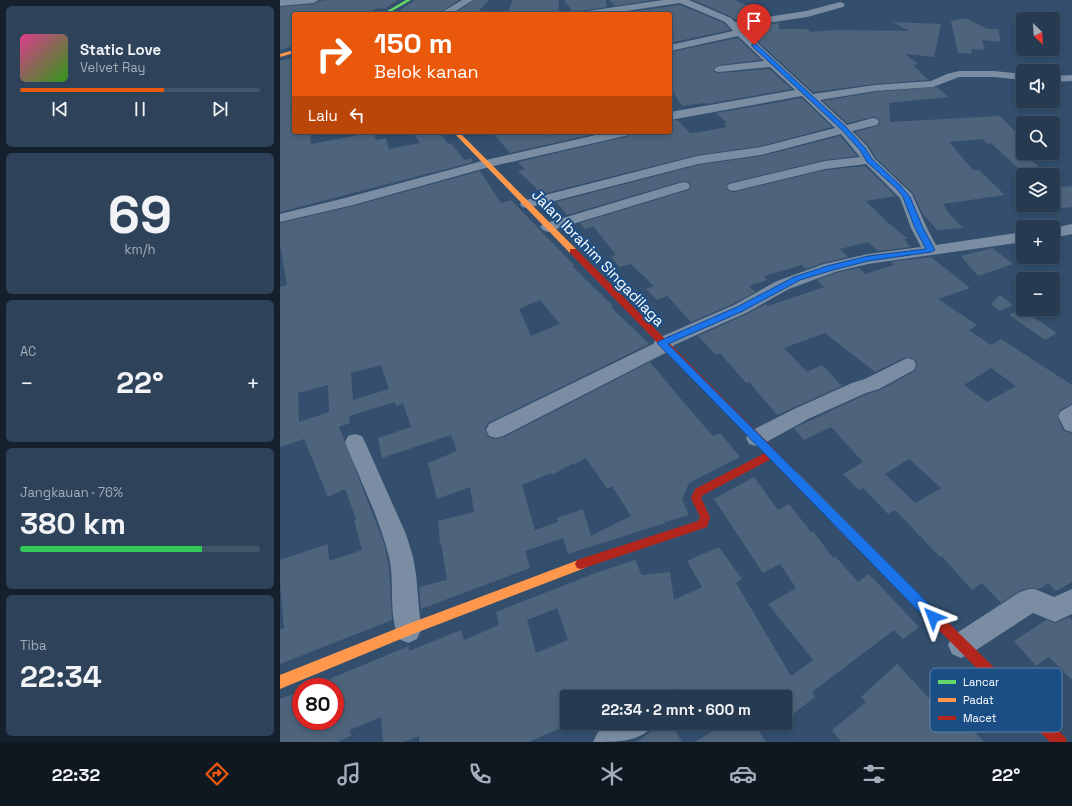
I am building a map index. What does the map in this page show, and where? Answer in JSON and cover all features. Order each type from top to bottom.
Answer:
[{"type":"main road","points":[[388,12],[409,0]]},
{"type":"main road","points":[[280,56],[292,52]]},
{"type":"main road","points":[[280,59],[292,56]]},
{"type":"main road","name":"Jalan Ibrahim Singadilaga","points":[[458,134],[663,345],[984,668]]},
{"type":"main road","points":[[280,682],[408,630],[590,561],[703,524],[705,517],[696,498],[699,492],[772,454]]},
{"type":"main road","name":"Jalan Ibrahim Singadilaga","points":[[1050,732],[1060,742]]},
{"type":"street","points":[[280,3],[314,0]]},
{"type":"street","points":[[448,12],[469,0]]},
{"type":"street","points":[[601,12],[681,0],[728,20],[844,129],[862,149],[869,160],[907,197],[919,228],[931,250]]},
{"type":"street","points":[[700,8],[712,5]]},
{"type":"street","points":[[672,47],[737,29],[807,14],[840,5]]},
{"type":"street","points":[[719,69],[774,63]]},
{"type":"street","points":[[672,116],[808,95],[933,84],[959,74],[994,74],[1016,76]]},
{"type":"street","points":[[1060,79],[1072,78]]},
{"type":"street","points":[[527,204],[697,160],[760,151],[873,122]]},
{"type":"street","points":[[280,218],[348,202],[486,164],[616,134]]},
{"type":"street","points":[[734,187],[825,165],[869,160]]},
{"type":"street","points":[[548,227],[683,186]]},
{"type":"street","points":[[1060,232],[1072,229]]},
{"type":"street","points":[[496,430],[663,345],[740,309],[797,279],[830,268],[868,259],[1016,238]]},
{"type":"street","points":[[756,438],[801,414],[859,388],[872,384],[907,364]]},
{"type":"street","points":[[1072,413],[1068,416],[1072,424]]},
{"type":"street","points":[[356,442],[394,534],[401,557],[404,574],[408,630]]},
{"type":"street","points":[[961,646],[1029,601],[1035,601],[1055,610],[1072,601]]},
{"type":"street","points":[[608,742],[628,730]]},
{"type":"building","points":[[398,0],[384,9],[378,8],[370,12],[292,12],[292,47],[280,50],[280,7],[314,4],[319,1]]},
{"type":"building","points":[[415,0],[459,0],[441,12],[399,11]]},
{"type":"building","points":[[474,0],[489,0],[478,12],[457,12]]},
{"type":"building","points":[[513,0],[559,0],[558,12],[508,12]]},
{"type":"building","points":[[564,0],[606,0],[607,7],[573,12]]},
{"type":"building","points":[[609,0],[653,0],[615,6]]},
{"type":"building","points":[[693,0],[734,0],[769,15],[736,20]]},
{"type":"building","points":[[680,5],[724,23],[730,30],[672,43],[672,36],[674,36],[672,32],[672,12],[629,12]]},
{"type":"building","points":[[966,18],[987,29],[998,29],[1001,42],[982,40],[985,50],[971,49],[972,54],[958,53],[951,21]]},
{"type":"building","points":[[893,22],[941,24],[934,57],[905,54],[918,64],[913,65],[928,80],[875,84],[813,92],[743,28],[779,23],[779,29],[806,29],[811,32],[836,30],[909,31]]},
{"type":"building","points":[[738,38],[761,60],[719,65],[713,69],[714,72],[719,73],[769,69],[792,89],[706,104],[682,106],[672,90],[672,52]]},
{"type":"building","points":[[292,58],[292,108],[290,108],[292,134],[310,134],[311,144],[359,134],[374,134],[376,140],[386,138],[389,149],[420,143],[413,134],[440,134],[448,144],[451,143],[464,160],[471,158],[473,162],[280,212],[280,61]]},
{"type":"building","points":[[937,87],[948,97],[889,103],[890,122],[1000,116],[1016,133],[1016,160],[1031,160],[1040,168],[1018,168],[991,143],[988,144],[982,139],[949,142],[973,170],[979,170],[1005,195],[943,204],[947,209],[945,209],[963,228],[937,230],[922,213],[913,193],[875,157],[868,145],[855,132],[877,126],[880,123],[878,118],[873,117],[847,123],[823,101],[875,92]]},
{"type":"building","points":[[802,98],[832,127],[761,146],[697,155],[542,194],[518,171],[525,169],[518,162],[629,136],[630,134],[672,134],[672,121],[677,120],[690,133],[727,127],[724,124],[727,123],[716,113]]},
{"type":"building","points":[[494,134],[544,134],[545,136],[552,134],[593,134],[510,153]]},
{"type":"building","points":[[840,136],[857,156],[825,160],[729,183],[726,188],[729,191],[734,192],[825,170],[865,166],[896,196],[866,201],[887,222],[908,239],[904,239],[910,247],[878,251],[868,242],[840,249],[848,257],[806,269],[802,265],[764,276],[767,280],[749,286],[755,292],[733,304],[691,322],[667,296],[657,300],[646,289],[654,286],[631,264],[619,267],[611,256],[616,255],[593,226],[585,229],[580,223],[688,190],[691,187],[689,182],[683,181],[567,215],[556,202],[698,165],[761,156]]},
{"type":"building","points":[[480,171],[501,203],[511,200],[574,265],[572,266],[613,306],[611,307],[649,344],[488,423],[485,429],[488,437],[496,439],[504,437],[650,362],[713,436],[720,433],[740,457],[689,483],[682,499],[689,515],[666,522],[664,519],[665,523],[568,554],[563,538],[525,551],[530,568],[421,609],[419,587],[447,580],[440,543],[438,521],[474,512],[470,487],[437,499],[428,463],[457,451],[451,435],[382,458],[378,438],[411,427],[403,403],[396,406],[395,402],[349,416],[350,423],[339,427],[384,543],[389,567],[392,620],[280,664],[280,629],[284,628],[280,583],[280,560],[328,544],[329,561],[362,550],[354,520],[356,519],[345,489],[328,497],[304,439],[280,447],[280,287],[287,285],[280,244],[280,223],[353,206]],"holes":[[[540,300],[560,324],[531,336],[519,309]],[[381,365],[389,389],[353,400],[351,373]],[[328,385],[329,412],[299,422],[298,393]],[[586,458],[607,489],[612,486],[631,516],[591,536],[583,509],[557,518],[558,522],[535,530],[522,485],[551,473],[552,475],[574,463],[575,464]]]},
{"type":"building","points":[[1060,186],[1072,186],[1072,207],[1060,208]]},
{"type":"building","points":[[992,248],[1013,264],[978,276],[961,256]]},
{"type":"building","points":[[931,257],[970,288],[938,299],[977,325],[969,330],[991,345],[1001,339],[1072,385],[1072,404],[1060,410],[1057,417],[1064,431],[1072,433],[1072,582],[1056,591],[1048,583],[1040,589],[1029,588],[1020,591],[1001,603],[982,583],[972,590],[942,556],[940,557],[895,510],[888,514],[863,488],[859,490],[843,474],[863,462],[831,427],[804,440],[794,428],[867,394],[880,390],[915,371],[917,364],[914,359],[906,357],[875,372],[825,333],[784,348],[807,372],[822,365],[842,386],[777,415],[749,382],[746,383],[720,353],[716,355],[698,336],[766,304],[768,306],[824,287],[817,280],[835,273],[859,268],[865,274],[894,265],[890,262]],"holes":[[[991,368],[1016,386],[987,402],[964,385]],[[909,459],[941,488],[915,503],[885,474]]]},
{"type":"building","points":[[1000,295],[1013,305],[1000,311],[991,304]]},
{"type":"building","points":[[1016,312],[1016,316],[1032,316],[1057,333],[1045,340],[1009,315]]},
{"type":"building","points":[[754,477],[778,510],[789,504],[811,532],[813,531],[833,558],[835,556],[858,582],[869,574],[919,627],[903,639],[894,630],[812,692],[815,697],[792,715],[792,690],[674,690],[673,688],[669,690],[560,690],[560,728],[529,742],[419,742],[419,736],[404,742],[383,742],[381,717],[350,730],[351,736],[338,742],[280,742],[280,699],[292,694],[292,730],[344,730],[344,678],[332,678],[409,646],[409,651],[461,630],[464,640],[499,625],[496,612],[593,574],[635,560],[642,575],[670,572],[674,600],[702,587],[687,561],[719,547],[742,579],[736,583],[791,676],[813,660],[768,604],[796,588],[780,564],[763,573],[714,499]],"holes":[[[557,608],[568,640],[536,653],[527,620]]]},
{"type":"building","points":[[1069,617],[1072,620],[1072,680],[1062,670],[1062,668],[1060,668],[1049,657],[1036,666],[1014,641],[1046,620],[1056,623]]},
{"type":"building","points":[[897,664],[930,699],[930,732],[975,732],[984,742],[841,742],[832,730],[866,702],[861,697]]},
{"type":"building","points":[[654,730],[675,730],[682,742],[636,742]]},
{"type":"building","points":[[714,730],[759,730],[766,742],[695,742]]},
{"type":"traffic: fast","points":[[388,12],[409,0]]},
{"type":"traffic: slow","points":[[280,56],[292,52]]},
{"type":"traffic: slow","points":[[458,134],[573,251]]},
{"type":"traffic: slow","points":[[793,475],[912,595]]},
{"type":"traffic: slow","points":[[280,682],[408,630],[581,564]]},
{"type":"traffic: jam","points":[[573,251],[793,475]]},
{"type":"traffic: jam","points":[[581,564],[703,524],[705,517],[696,498],[699,492],[772,454]]},
{"type":"traffic: jam","points":[[912,595],[985,668]]},
{"type":"traffic: jam","points":[[1050,732],[1060,742]]},
{"type":"route","points":[[754,45],[844,129],[862,149],[869,160],[907,197],[919,228],[931,250],[868,259],[830,268],[797,279],[783,285],[740,309],[662,343],[933,617]]}]
